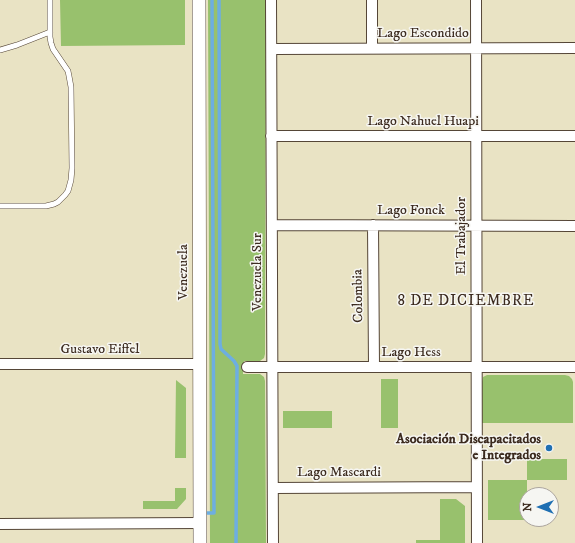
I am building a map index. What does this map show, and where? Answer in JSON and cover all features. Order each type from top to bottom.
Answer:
[{"type":"street","name":"Venezuela","points":[[199,0],[200,543]]},
{"type":"street","name":"Venezuela Sur","points":[[271,0],[273,543]]},
{"type":"street","points":[[372,0],[372,48]]},
{"type":"street","name":"El Trabajador","points":[[476,0],[477,543]]},
{"type":"street","name":"Lago Escondido","points":[[272,48],[575,48]]},
{"type":"street","name":"Lago Nahuel Huapi","points":[[271,136],[575,136]]},
{"type":"street","name":"Lago Fonck","points":[[272,225],[575,226]]},
{"type":"street","name":"Colombia","points":[[372,225],[374,367]]},
{"type":"street","name":"Gustavo Eiffel","points":[[0,364],[200,364]]},
{"type":"street","name":"Lago Hess","points":[[247,367],[575,367]]},
{"type":"street","name":"Lago Mascardi","points":[[273,488],[477,487]]},
{"type":"street","points":[[0,524],[200,523]]},
{"type":"lane","points":[[0,206],[46,206],[54,204],[65,195],[70,185],[72,168],[70,81],[68,71],[53,49],[51,43],[50,0]]},
{"type":"lane","points":[[0,50],[50,32]]},
{"type":"green space","points":[[60,0],[185,0],[185,45],[61,46]]},
{"type":"green space","points":[[208,0],[266,0],[265,354],[264,358],[260,361],[244,361],[243,374],[260,374],[264,377],[265,381],[266,543],[210,543]]},
{"type":"green space","points":[[487,375],[569,376],[573,382],[573,423],[482,423],[482,382],[483,377]]},
{"type":"green space","points":[[381,379],[398,379],[398,428],[381,428]]},
{"type":"green space","points":[[176,380],[186,388],[186,458],[175,458]]},
{"type":"green space","points":[[283,411],[332,411],[332,428],[283,428]]},
{"type":"green space","points":[[527,459],[567,459],[567,480],[527,480]]},
{"type":"green space","points":[[488,480],[527,480],[527,487],[519,487],[519,520],[488,520]]},
{"type":"green space","points":[[175,488],[186,488],[186,499],[177,509],[143,509],[143,501],[175,501]]},
{"type":"green space","points":[[440,499],[456,499],[465,506],[465,543],[416,543],[416,540],[440,540]]},
{"type":"waterway","points":[[203,513],[214,513],[212,0]]},
{"type":"waterway","points":[[219,0],[220,344],[221,349],[234,361],[237,366],[236,543]]},
{"type":"place","name":"Asociación Discapacitados e Integrados","points":[[549,448]]},
{"type":"district","name":"8 DE DICIEMBRE","points":[[466,302]]}]
